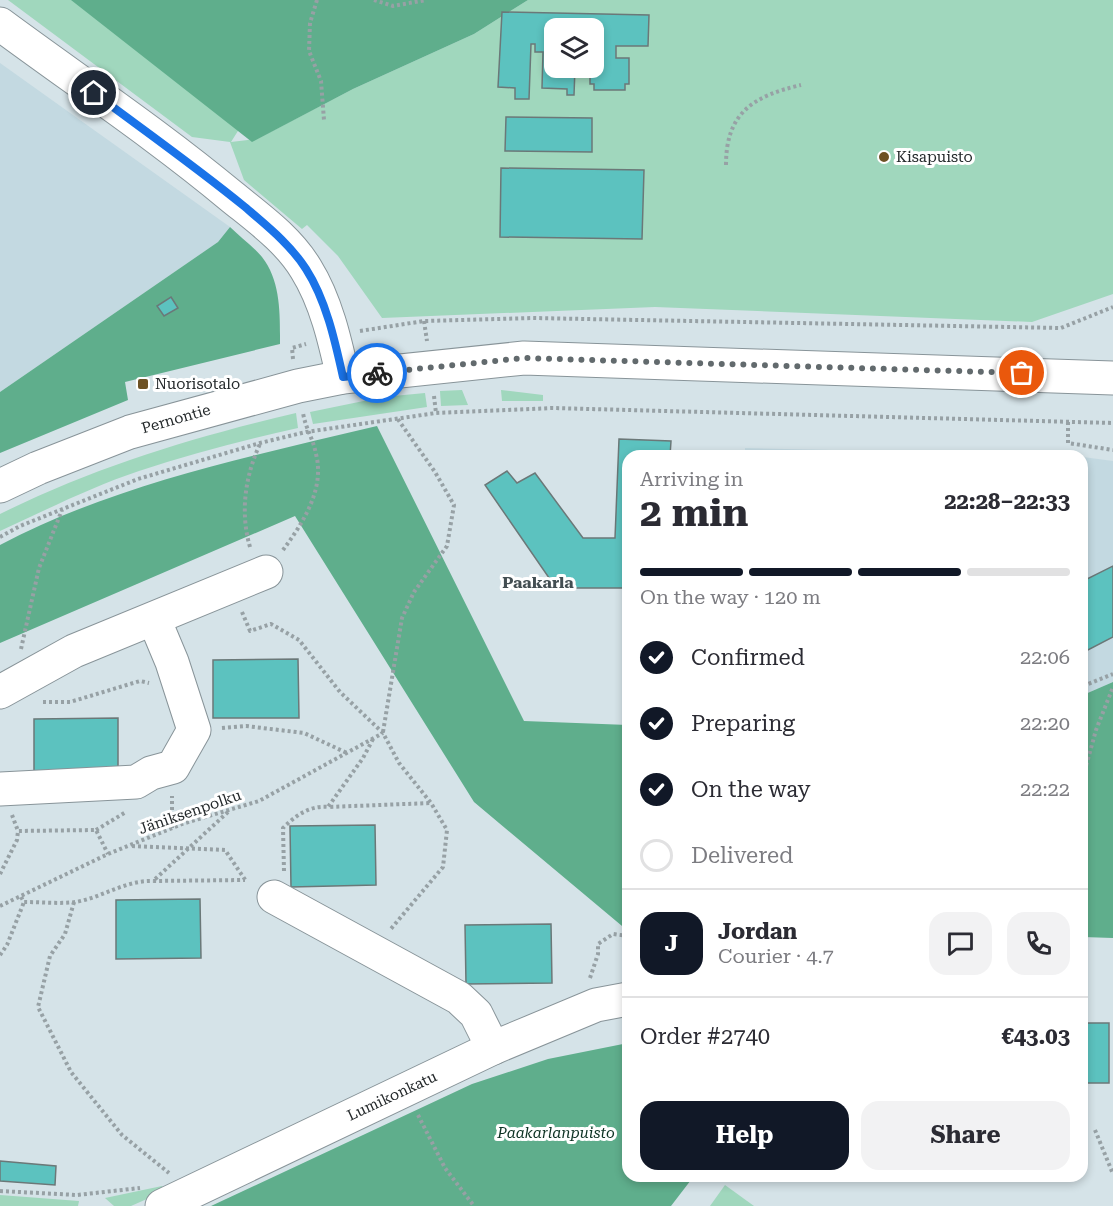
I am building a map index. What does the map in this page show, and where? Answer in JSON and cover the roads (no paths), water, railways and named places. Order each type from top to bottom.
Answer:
[{"type":"street","points":[[0,24],[207,176],[293,250],[307,270],[318,296],[333,336],[343,377]]},
{"type":"street","name":"Pernontie","points":[[0,486],[38,468],[130,432],[232,402],[343,377],[524,358],[1113,378]]},
{"type":"street","points":[[9,688],[74,651],[252,578]]},
{"type":"street","points":[[1,786],[136,782],[151,773],[173,767],[194,730],[154,619]]},
{"type":"street","points":[[280,901],[459,998],[476,1014],[493,1048]]},
{"type":"street","name":"Lumikonkatu","points":[[173,1200],[493,1048],[596,1005],[622,1000]]},
{"type":"place","name":"Kisapuisto","points":[[884,157]]},
{"type":"place","name":"Nuorisotalo","points":[[143,384]]},
{"type":"district","name":"Paakarla","points":[[538,582]]},
{"type":"park label","name":"Paakarlanpuisto","points":[[556,1133]]}]
